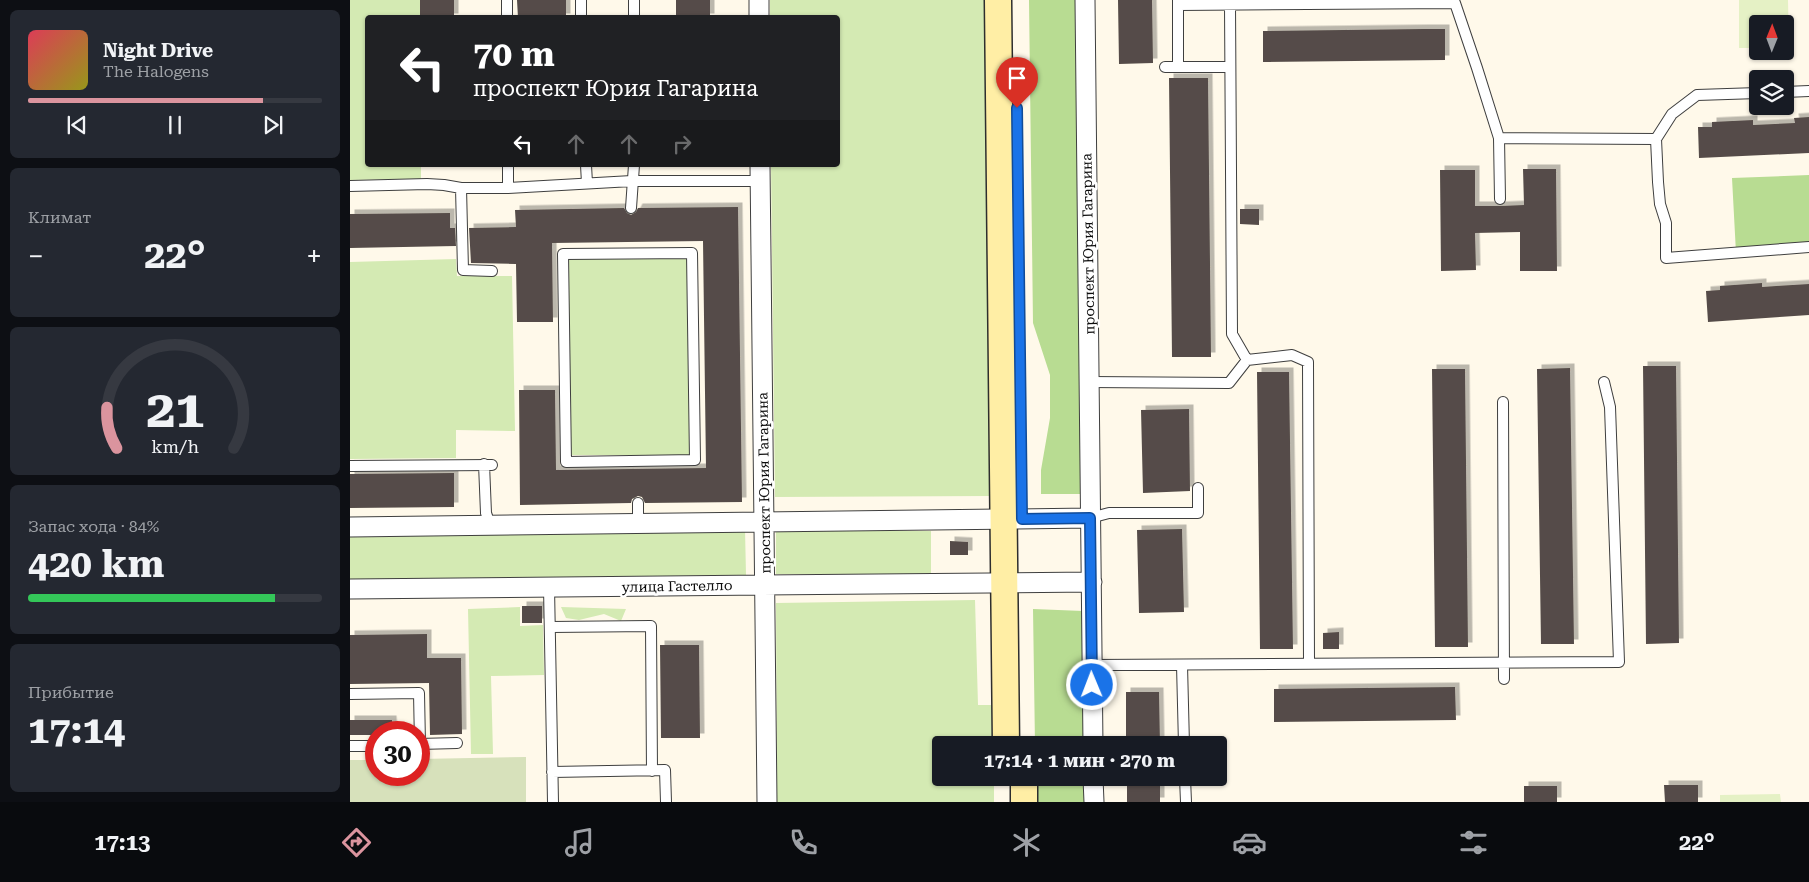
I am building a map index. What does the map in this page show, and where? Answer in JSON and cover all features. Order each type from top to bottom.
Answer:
[{"type":"main road","points":[[998,0],[1013,519]]},
{"type":"main road","points":[[1006,736],[1013,582],[1016,0]]},
{"type":"main road","points":[[1013,582],[1023,736]]},
{"type":"main road","points":[[1007,786],[1007,802]]},
{"type":"main road","points":[[1024,786],[1024,802]]},
{"type":"street","points":[[759,0],[759,15]]},
{"type":"street","name":"проспект Юрия Гагарина","points":[[1085,0],[1093,736]]},
{"type":"street","name":"проспект Юрия Гагарина","points":[[760,173],[767,802]]},
{"type":"street","points":[[350,527],[1090,518]]},
{"type":"street","points":[[1013,582],[1092,582]]},
{"type":"street","name":"улица Гастелло","points":[[350,589],[1013,582]]},
{"type":"street","points":[[1093,786],[1094,802]]},
{"type":"lane","points":[[507,0],[507,15]]},
{"type":"lane","points":[[581,0],[581,15]]},
{"type":"lane","points":[[634,0],[634,15]]},
{"type":"lane","points":[[1178,68],[1178,3],[1230,5],[1455,3],[1478,68],[1498,138],[1500,198]]},
{"type":"lane","points":[[1230,5],[1232,334],[1247,360]]},
{"type":"lane","points":[[1165,68],[1230,67]]},
{"type":"lane","points":[[1794,92],[1809,91]]},
{"type":"lane","points":[[1749,93],[1697,95],[1672,114],[1656,139],[1660,204],[1666,223],[1666,258],[1809,247]]},
{"type":"lane","points":[[1498,138],[1656,139]]},
{"type":"lane","points":[[508,167],[508,188]]},
{"type":"lane","points":[[586,167],[587,183]]},
{"type":"lane","points":[[631,208],[634,167]]},
{"type":"lane","points":[[350,186],[427,184],[461,188],[508,188],[760,173]]},
{"type":"lane","points":[[461,188],[463,270],[492,271]]},
{"type":"lane","points":[[631,242],[631,253]]},
{"type":"lane","points":[[692,252],[694,460],[638,465],[566,462],[563,254],[631,253],[692,252]]},
{"type":"lane","points":[[1089,382],[1229,383],[1247,360],[1292,355],[1308,362],[1309,664]]},
{"type":"lane","points":[[1092,665],[1619,662],[1610,407],[1604,382]]},
{"type":"lane","points":[[1503,402],[1504,679]]},
{"type":"lane","points":[[350,466],[488,464],[486,513],[490,525]]},
{"type":"lane","points":[[1090,518],[1109,513],[1198,513],[1198,488]]},
{"type":"lane","points":[[638,503],[638,524]]},
{"type":"lane","points":[[549,587],[553,802]]},
{"type":"lane","points":[[551,627],[651,626],[652,771]]},
{"type":"lane","points":[[1182,665],[1184,736]]},
{"type":"lane","points":[[350,694],[419,693],[419,721]]},
{"type":"lane","points":[[430,744],[457,743]]},
{"type":"lane","points":[[350,746],[365,746]]},
{"type":"lane","points":[[552,772],[665,770],[666,802]]},
{"type":"lane","points":[[1185,786],[1186,802]]},
{"type":"green space","points":[[350,0],[420,0],[420,15],[365,15],[365,167],[421,167],[421,179],[350,180]]},
{"type":"green space","points":[[770,0],[988,0],[990,496],[775,497],[771,167],[840,167],[840,15],[770,15]]},
{"type":"green space","points":[[1029,0],[1075,0],[1081,494],[1041,494],[1041,470],[1050,418],[1050,375],[1033,323]]},
{"type":"green space","points":[[1739,0],[1788,0],[1788,15],[1749,15],[1749,48],[1739,48]]},
{"type":"green space","points":[[1809,175],[1809,248],[1736,253],[1732,178]]},
{"type":"green space","points":[[688,257],[690,455],[570,455],[567,259]]},
{"type":"green space","points":[[456,259],[457,276],[512,276],[515,431],[456,430],[456,458],[350,459],[350,262]]},
{"type":"green space","points":[[745,529],[746,575],[350,580],[350,535]]},
{"type":"green space","points":[[776,531],[931,531],[931,574],[776,574]]},
{"type":"green space","points":[[975,600],[978,705],[994,705],[994,736],[932,736],[932,786],[994,786],[994,802],[777,802],[776,603]]},
{"type":"green space","points":[[520,607],[520,626],[543,625],[544,675],[491,676],[493,754],[471,754],[468,609]]},
{"type":"green space","points":[[561,607],[626,609],[621,621],[604,614],[579,620],[566,618]]},
{"type":"green space","points":[[1033,609],[1083,611],[1084,736],[1035,736]]},
{"type":"green space","points":[[526,757],[526,802],[350,802],[350,760],[365,760],[365,786],[430,786],[430,759]]},
{"type":"green space","points":[[1035,786],[1084,786],[1084,802],[1036,802]]},
{"type":"green space","points":[[1780,794],[1781,802],[1720,802],[1720,795]]},
{"type":"building","points":[[420,0],[454,0],[454,15],[420,15]]},
{"type":"building","points":[[517,0],[566,0],[566,15],[518,15]]},
{"type":"building","points":[[676,0],[710,0],[710,15],[676,15]]},
{"type":"building","points":[[1118,0],[1152,0],[1153,63],[1119,64]]},
{"type":"building","points":[[1445,29],[1445,60],[1263,62],[1263,31]]},
{"type":"building","points":[[1169,78],[1208,78],[1211,357],[1172,357]]},
{"type":"building","points":[[1809,117],[1809,153],[1699,158],[1698,127],[1712,127],[1712,122],[1753,120],[1753,125],[1795,123],[1794,118]]},
{"type":"building","points":[[1523,169],[1556,169],[1557,271],[1520,271],[1520,232],[1475,233],[1476,270],[1441,271],[1440,170],[1475,170],[1475,206],[1501,206],[1524,205]]},
{"type":"building","points":[[738,207],[742,502],[645,503],[642,497],[638,496],[632,499],[631,503],[520,505],[519,390],[555,390],[556,470],[706,468],[703,241],[552,243],[553,322],[517,322],[516,264],[471,263],[469,228],[516,227],[515,210],[624,208],[631,215],[638,208]]},
{"type":"building","points":[[1240,209],[1259,209],[1259,225],[1240,224]]},
{"type":"building","points":[[450,213],[450,228],[455,228],[456,246],[350,248],[350,214]]},
{"type":"building","points":[[1762,283],[1762,287],[1809,284],[1809,315],[1708,322],[1706,291],[1720,290],[1720,286]]},
{"type":"building","points":[[1643,366],[1676,366],[1679,643],[1646,644]]},
{"type":"building","points":[[1570,368],[1574,644],[1541,644],[1537,369]]},
{"type":"building","points":[[1432,369],[1465,369],[1468,647],[1435,647]]},
{"type":"building","points":[[1257,372],[1289,372],[1293,649],[1260,649]]},
{"type":"building","points":[[1189,409],[1190,491],[1143,493],[1141,410]]},
{"type":"building","points":[[454,473],[454,507],[350,508],[350,474]]},
{"type":"building","points":[[1182,529],[1184,612],[1139,613],[1137,530]]},
{"type":"building","points":[[950,541],[968,542],[968,555],[950,555]]},
{"type":"building","points":[[522,606],[542,606],[542,623],[522,623]]},
{"type":"building","points":[[1339,632],[1339,649],[1323,649],[1323,633]]},
{"type":"building","points":[[427,634],[427,658],[461,658],[462,734],[430,735],[429,683],[350,684],[350,635]]},
{"type":"building","points":[[660,645],[699,645],[700,738],[661,738]]},
{"type":"building","points":[[1455,687],[1456,720],[1274,722],[1274,689]]},
{"type":"building","points":[[1126,692],[1159,692],[1160,736],[1126,736]]},
{"type":"building","points":[[350,720],[392,720],[365,721],[365,735],[350,735]]},
{"type":"building","points":[[1664,785],[1698,785],[1698,802],[1665,802]]},
{"type":"building","points":[[1127,786],[1160,786],[1160,802],[1127,802]]},
{"type":"building","points":[[1524,786],[1557,786],[1557,802],[1524,802]]},
{"type":"route","points":[[1017,108],[1022,519],[1090,518],[1092,685]]}]
